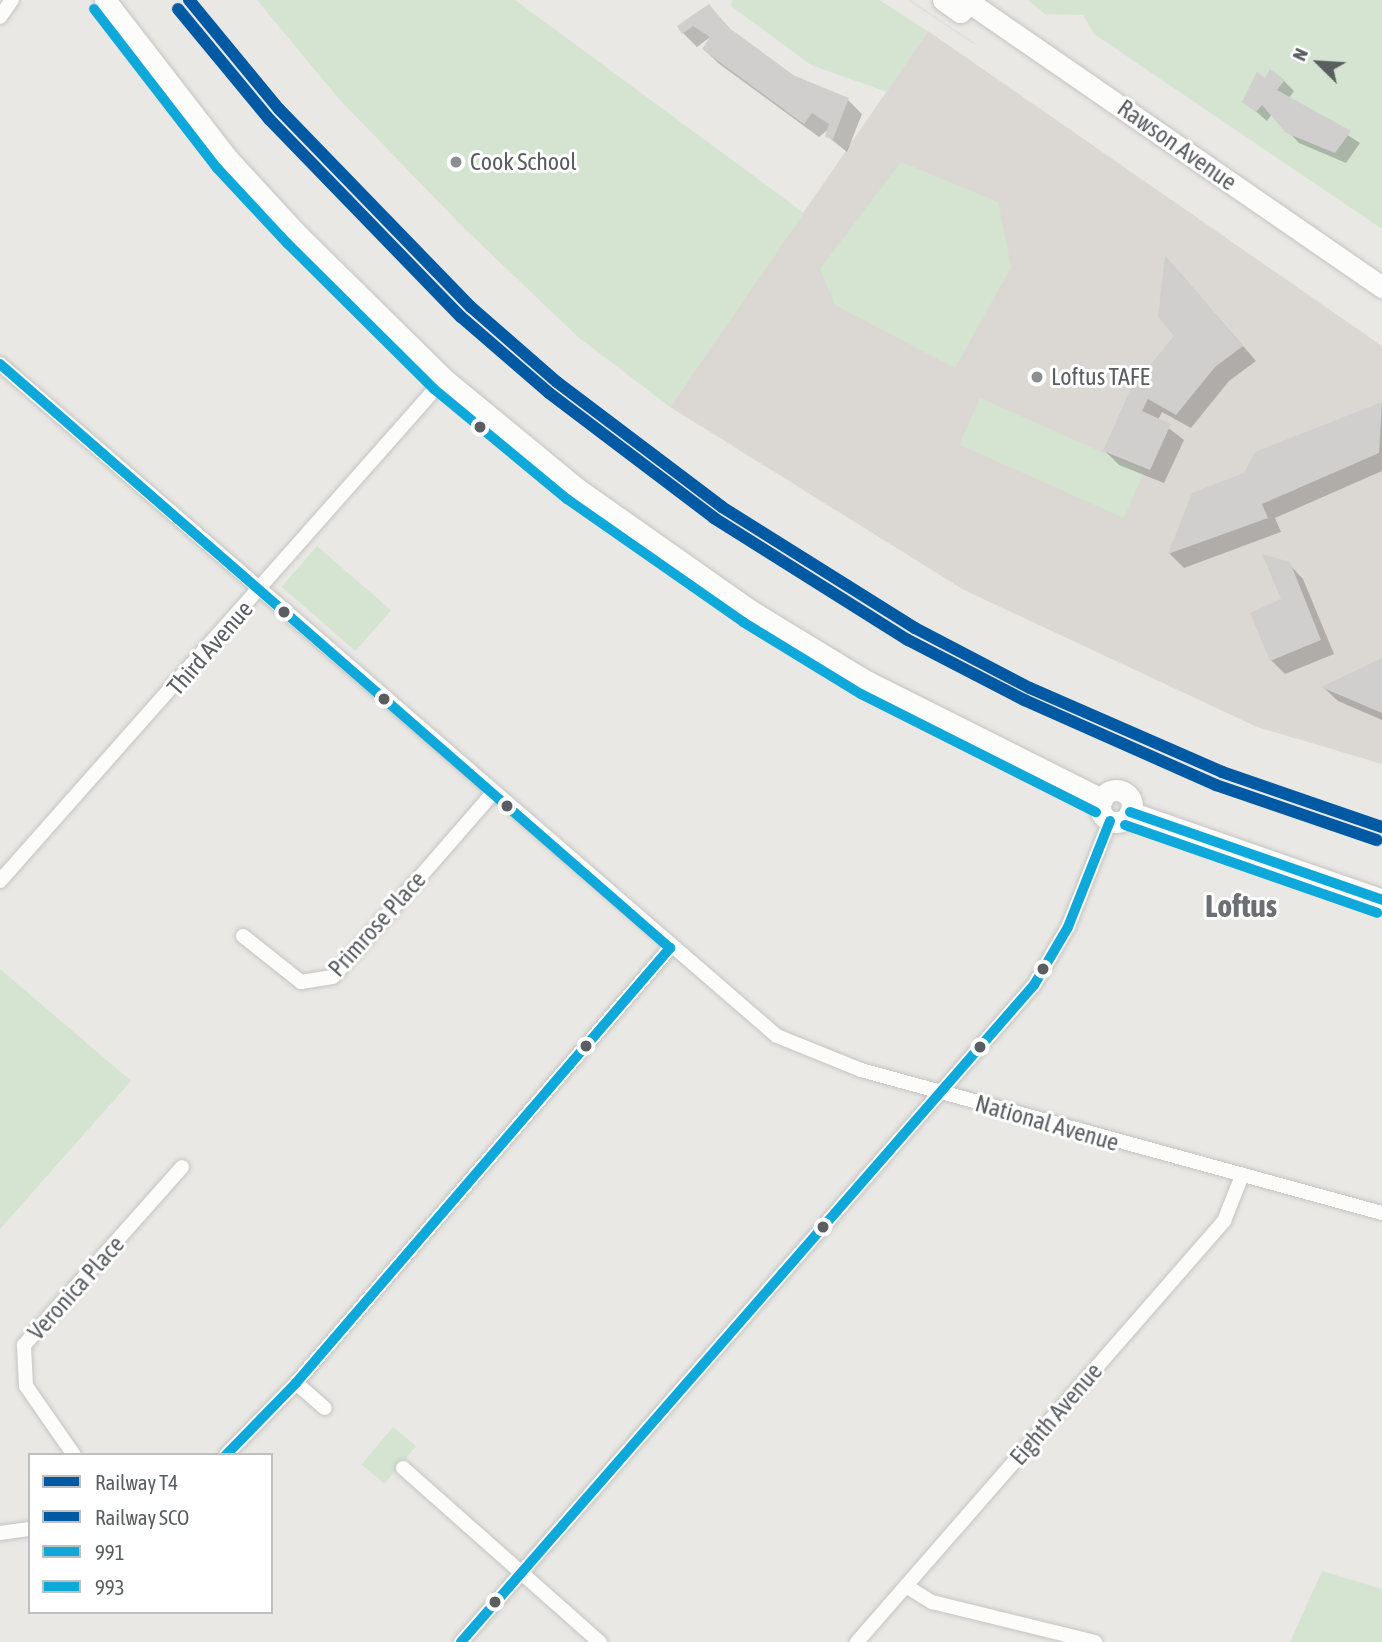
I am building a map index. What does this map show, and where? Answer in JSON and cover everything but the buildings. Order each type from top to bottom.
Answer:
[{"type":"street","points":[[0,17],[12,0]]},
{"type":"street","points":[[105,0],[228,159],[443,379],[576,488],[751,611],[868,682],[1102,799],[1122,791],[1130,812]]},
{"type":"street","points":[[943,0],[956,12],[974,2]]},
{"type":"street","name":"Rawson Avenue","points":[[974,2],[1382,287]]},
{"type":"street","name":"National Avenue","points":[[0,364],[670,948],[777,1036],[810,1054],[940,1093],[1241,1178],[1382,1213]]},
{"type":"street","name":"Third Avenue","points":[[0,881],[261,590],[443,379]]},
{"type":"street","name":"Primrose Place","points":[[243,936],[301,982],[333,977],[493,793]]},
{"type":"street","points":[[1102,799],[1100,809],[1110,821]]},
{"type":"street","points":[[461,1642],[940,1093],[1054,957],[1110,821],[1130,812],[1382,900]]},
{"type":"street","points":[[228,1453],[296,1382],[670,948]]},
{"type":"street","name":"Veronica Place","points":[[73,1453],[26,1386],[24,1345],[182,1167]]},
{"type":"street","name":"Eighth Avenue","points":[[857,1642],[1224,1221],[1241,1178]]},
{"type":"street","points":[[296,1382],[325,1408]]},
{"type":"street","points":[[403,1468],[600,1642]]},
{"type":"street","points":[[0,1533],[28,1529]]},
{"type":"street","points":[[906,1586],[932,1602],[1095,1642]]},
{"type":"shaded area","name":"Loftus TAFE","points":[[928,31],[1382,346],[1382,764],[1257,727],[964,590],[670,407]]},
{"type":"green space","points":[[257,0],[515,0],[804,213],[670,407],[577,336],[462,226],[339,99]]},
{"type":"green space","points":[[733,0],[879,0],[928,31],[887,92],[811,65],[730,5]]},
{"type":"green space","points":[[1028,0],[1382,0],[1382,229],[1094,34],[1083,15],[1045,14]]},
{"type":"green space","points":[[901,162],[998,202],[1011,267],[955,368],[835,305],[820,269]]},
{"type":"green space","points":[[980,398],[1144,471],[1124,518],[959,445]]},
{"type":"green space","points":[[317,546],[391,610],[356,651],[282,587]]},
{"type":"green space","points":[[0,969],[131,1081],[0,1229]]},
{"type":"green space","points":[[393,1427],[416,1446],[384,1484],[362,1465]]},
{"type":"green space","points":[[1322,1571],[1382,1589],[1382,1642],[1290,1642]]},
{"type":"tram line","points":[[909,0],[975,44]]},
{"type":"rail line","name":"T4","points":[[189,0],[279,109],[471,307],[557,382],[722,507],[915,628],[1030,688],[1222,772],[1382,827]]},
{"type":"rail line","name":"SCO","points":[[178,9],[269,119],[461,317],[549,393],[714,518],[908,640],[1024,700],[1216,785],[1377,840]]},
{"type":"transit line","name":"993","points":[[94,9],[217,168],[287,243],[434,389],[567,499],[743,622],[861,694],[1096,812]]},
{"type":"transit line","name":"991","points":[[0,364],[670,948]]},
{"type":"transit line","name":"991","points":[[1130,812],[1382,900]]},
{"type":"transit line","name":"991","points":[[461,1642],[1034,985],[1068,927],[1110,821]]},
{"type":"transit line","name":"993","points":[[1125,825],[1377,913]]},
{"type":"transit line","name":"991","points":[[228,1453],[296,1383],[670,948]]},
{"type":"place","name":"Cook School","points":[[456,162]]},
{"type":"place","name":"Loftus TAFE","points":[[1037,377]]},
{"type":"district","name":"Loftus","points":[[1241,906]]}]
